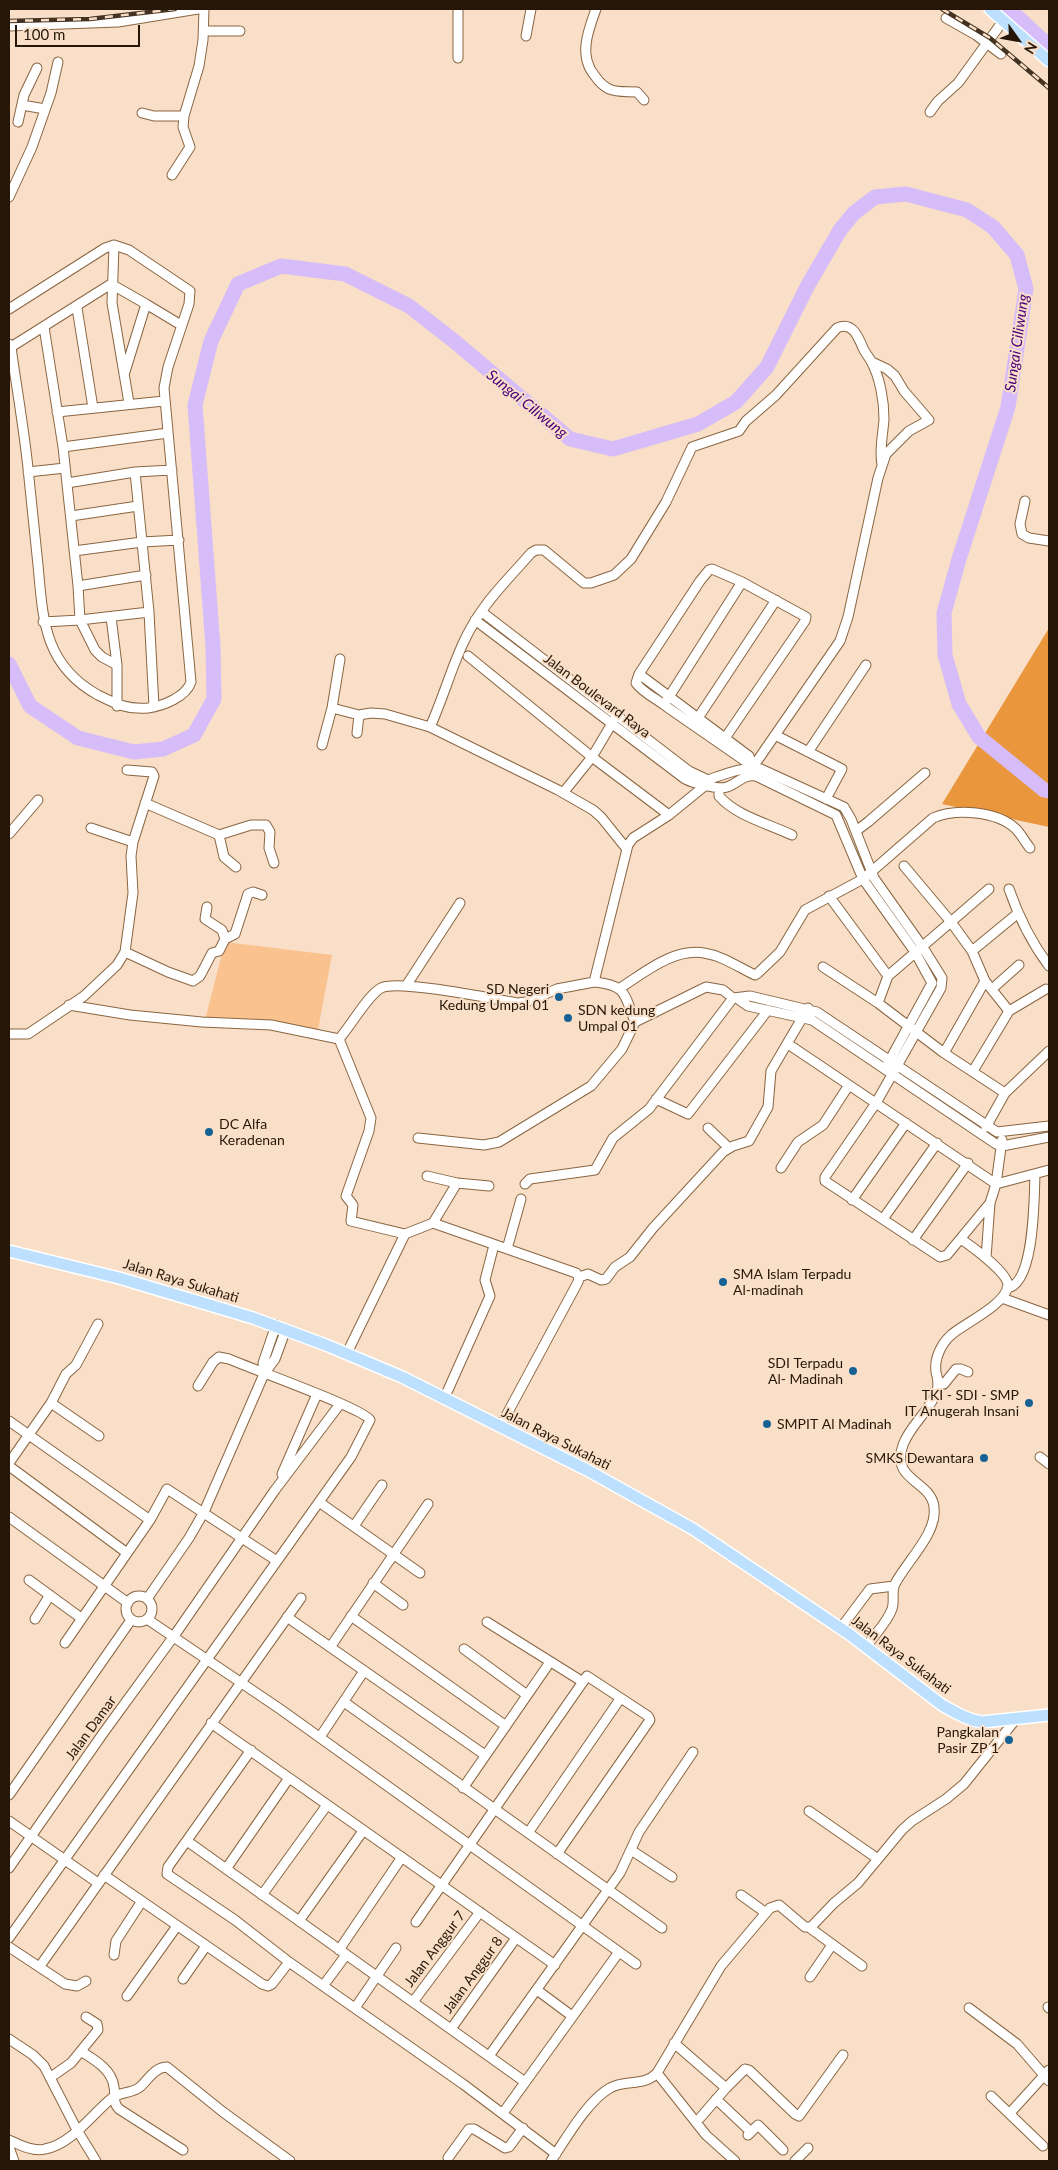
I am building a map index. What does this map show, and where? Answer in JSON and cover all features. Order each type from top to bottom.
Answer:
[{"type":"main road","points":[[990,9],[1049,61]]},
{"type":"main road","name":"Jalan Raya Sukahati","points":[[9,1251],[119,1278],[281,1327],[402,1377],[586,1470],[693,1529],[866,1647],[942,1705],[958,1714],[982,1722],[1049,1715]]},
{"type":"street","points":[[9,26],[118,22],[198,9]]},
{"type":"street","points":[[172,175],[190,148],[185,137],[184,116],[199,66],[204,31],[204,9]]},
{"type":"street","points":[[458,9],[458,58]]},
{"type":"street","points":[[526,36],[531,9]]},
{"type":"street","points":[[596,9],[585,49],[585,59],[590,70],[601,85],[611,90],[637,92],[644,100]]},
{"type":"street","points":[[946,18],[987,43],[1001,54]]},
{"type":"street","points":[[930,112],[938,101],[952,90],[1003,21]]},
{"type":"street","points":[[204,31],[240,31]]},
{"type":"street","points":[[9,196],[32,146],[51,93],[58,62]]},
{"type":"street","points":[[18,122],[24,95],[37,68]]},
{"type":"street","points":[[22,105],[45,109]]},
{"type":"street","points":[[142,112],[154,116],[184,116]]},
{"type":"street","points":[[9,309],[92,256],[114,245],[129,250],[190,291],[190,297],[168,366],[164,401],[179,540],[191,682],[185,692],[154,707],[134,709],[117,706],[84,687],[67,672],[58,659],[44,622],[28,472],[10,346],[77,308],[111,284]]},
{"type":"street","points":[[114,245],[111,284],[112,303],[129,403]]},
{"type":"street","points":[[111,284],[181,325]]},
{"type":"street","points":[[124,374],[146,304]]},
{"type":"street","points":[[77,308],[93,408]]},
{"type":"street","points":[[430,727],[475,620],[495,592],[536,550],[544,550],[551,554],[584,583],[592,583],[619,572],[640,546],[666,502],[692,447],[739,431],[746,421],[776,395],[837,328],[846,325],[852,329],[872,362],[883,404],[884,419],[880,453],[882,465]]},
{"type":"street","points":[[44,327],[63,447],[80,620],[95,650],[117,665]]},
{"type":"street","points":[[792,835],[742,813],[724,802],[719,796],[720,788],[727,787],[750,775],[775,735],[840,642],[848,617],[886,454],[909,431],[929,420],[904,391],[895,376],[887,369],[872,362]]},
{"type":"street","points":[[58,412],[129,403],[164,401]]},
{"type":"street","points":[[63,447],[168,434]]},
{"type":"street","points":[[28,472],[65,468]]},
{"type":"street","points":[[67,483],[135,472],[172,470]]},
{"type":"street","points":[[135,472],[149,612],[154,707]]},
{"type":"street","points":[[1025,501],[1020,524],[1022,534],[1029,538],[1049,541]]},
{"type":"street","points":[[71,516],[138,506]]},
{"type":"street","points":[[74,551],[142,542],[179,540]]},
{"type":"street","points":[[723,741],[805,621],[804,615],[776,600],[716,570],[709,570],[635,680],[637,685],[666,700],[723,741],[749,756],[753,768]]},
{"type":"street","points":[[78,586],[146,575]]},
{"type":"street","points":[[666,700],[742,582]]},
{"type":"street","points":[[696,721],[776,600]]},
{"type":"street","points":[[44,622],[149,612]]},
{"type":"street","name":"Jalan Boulevard Raya","points":[[482,612],[685,779],[694,783],[708,782],[720,788]]},
{"type":"street","points":[[111,617],[117,665],[117,706]]},
{"type":"street","name":"Jalan Boulevard Raya","points":[[475,620],[614,720]]},
{"type":"street","points":[[468,656],[592,757],[669,814]]},
{"type":"street","points":[[322,745],[332,708],[340,659]]},
{"type":"street","points":[[808,752],[866,665]]},
{"type":"street","points":[[332,708],[359,715],[371,713],[385,714],[430,727],[563,792],[601,817],[626,848]]},
{"type":"street","points":[[357,734],[359,715]]},
{"type":"street","points":[[563,792],[592,757],[614,720]]},
{"type":"street","points":[[775,735],[842,769],[822,801]]},
{"type":"street","points":[[594,982],[626,848],[633,838],[669,814],[708,782],[730,772],[753,768],[822,801],[840,805],[850,816],[872,872],[918,949]]},
{"type":"street","points":[[9,1034],[28,1034],[69,1004],[84,996],[117,965],[125,952],[133,902],[130,856],[154,773],[127,770]]},
{"type":"street","points":[[856,831],[925,773]]},
{"type":"street","points":[[9,834],[38,800]]},
{"type":"street","points":[[822,801],[840,821],[863,880],[942,978],[942,984],[891,1067],[876,1104],[825,1177],[827,1183],[940,1257],[947,1255],[990,1203]]},
{"type":"street","points":[[145,803],[219,835],[250,825],[266,825],[270,832],[269,848],[274,863]]},
{"type":"street","points":[[620,988],[667,959],[693,953],[716,956],[756,974],[780,952],[805,910],[863,880],[933,818],[945,813],[958,811],[1003,820],[1017,829],[1030,848]]},
{"type":"street","points":[[840,821],[850,816]]},
{"type":"street","points":[[91,828],[133,842]]},
{"type":"street","points":[[219,835],[224,857],[236,867]]},
{"type":"street","points":[[904,866],[951,922],[972,951],[988,985],[1009,1011]]},
{"type":"street","points":[[878,1003],[888,976],[989,889]]},
{"type":"street","points":[[1009,889],[1017,914],[1031,942],[1049,966]]},
{"type":"street","points":[[125,952],[168,972],[193,981],[200,976],[212,953],[220,951],[225,939],[235,934],[248,894],[253,892],[262,895]]},
{"type":"street","points":[[829,896],[888,976]]},
{"type":"street","points":[[406,986],[460,903]]},
{"type":"street","points":[[207,907],[205,919],[222,930],[225,939]]},
{"type":"street","points":[[972,951],[1017,914]]},
{"type":"street","points":[[944,1053],[988,985],[1019,965]]},
{"type":"street","points":[[823,967],[878,1003],[944,1053],[1005,1093]]},
{"type":"street","points":[[339,1039],[375,992],[386,986],[406,986],[518,1003],[530,1001],[551,990],[594,982],[615,985],[624,993],[636,1022]]},
{"type":"street","points":[[418,1138],[484,1145],[499,1142],[591,1086],[622,1049],[636,1022],[706,987],[723,990],[748,1006],[802,1017],[822,1026],[997,1132],[1049,1126]]},
{"type":"street","points":[[973,1071],[1009,1011],[1046,989]]},
{"type":"street","points":[[525,1184],[530,1179],[595,1170],[613,1138],[623,1128],[645,1114],[736,998],[750,996],[808,1008],[817,1012],[996,1144],[1002,1146],[1049,1137]]},
{"type":"street","points":[[69,1004],[130,1015],[202,1022],[271,1025],[339,1039]]},
{"type":"street","points":[[579,1277],[588,1274],[601,1280],[606,1280],[615,1267],[630,1257],[682,1195],[729,1148],[746,1143],[751,1138],[768,1107],[771,1071],[808,1008]]},
{"type":"street","points":[[656,1099],[688,1114],[768,1010]]},
{"type":"street","points":[[339,1039],[371,1118],[370,1131],[346,1196],[352,1205],[350,1219],[354,1223],[405,1234],[433,1223],[457,1184]]},
{"type":"street","points":[[788,1044],[996,1184],[1049,1170]]},
{"type":"street","points":[[986,1127],[1005,1093],[1049,1051]]},
{"type":"street","points":[[782,1168],[798,1142],[823,1125],[849,1086]]},
{"type":"street","points":[[852,1200],[906,1123]]},
{"type":"street","points":[[708,1128],[729,1148]]},
{"type":"street","points":[[986,1258],[990,1203],[996,1184],[1002,1146],[1002,1132]]},
{"type":"street","points":[[883,1219],[937,1143]]},
{"type":"street","points":[[913,1240],[968,1164]]},
{"type":"street","points":[[1007,1288],[1012,1288],[1019,1280],[1027,1261],[1031,1234],[1035,1174]]},
{"type":"street","points":[[427,1176],[457,1184],[489,1186]]},
{"type":"street","points":[[507,1249],[521,1199]]},
{"type":"street","points":[[433,1223],[576,1273],[579,1277]]},
{"type":"street","points":[[347,1353],[405,1234]]},
{"type":"street","points":[[866,1647],[891,1611],[894,1603],[894,1586],[929,1532],[934,1517],[932,1498],[906,1475],[903,1470],[901,1457],[905,1440],[935,1394],[938,1381],[936,1360],[951,1335],[1002,1298],[1007,1288],[1007,1280],[986,1258],[961,1239]]},
{"type":"street","points":[[444,1399],[490,1296],[485,1280],[494,1245]]},
{"type":"street","points":[[500,1426],[579,1277]]},
{"type":"street","points":[[1002,1298],[1048,1314],[1049,1303]]},
{"type":"street","points":[[98,1324],[76,1366],[66,1374],[51,1403],[9,1464],[127,1553]]},
{"type":"street","points":[[147,1599],[189,1538],[204,1512],[264,1374],[275,1359],[281,1327]]},
{"type":"street","points":[[9,1938],[356,1449],[370,1420],[366,1415],[317,1394],[219,1357],[213,1362],[198,1386]]},
{"type":"street","points":[[938,1381],[944,1384],[956,1369],[968,1372]]},
{"type":"street","points":[[275,1490],[317,1394]]},
{"type":"street","points":[[51,1403],[99,1436]]},
{"type":"street","points":[[275,1490],[340,1404]]},
{"type":"street","points":[[9,1421],[150,1520]]},
{"type":"street","points":[[1040,1457],[1049,1464]]},
{"type":"street","points":[[354,1526],[382,1485]]},
{"type":"street","points":[[65,1643],[150,1520],[167,1490],[243,1537],[276,1561]]},
{"type":"street","name":"Jalan Damar","points":[[9,1868],[275,1490]]},
{"type":"street","points":[[319,1502],[420,1573]]},
{"type":"street","points":[[331,1646],[428,1504]]},
{"type":"street","points":[[9,1517],[128,1603]]},
{"type":"street","points":[[29,1580],[81,1618]]},
{"type":"street","points":[[373,1583],[403,1605]]},
{"type":"street","points":[[840,1629],[870,1589],[894,1586]]},
{"type":"street","points":[[35,1619],[50,1595]]},
{"type":"street","points":[[147,1599],[134,1597],[128,1603],[126,1609],[131,1620],[136,1622],[147,1619],[207,1658],[636,1964]]},
{"type":"street","points":[[40,1966],[300,1598]]},
{"type":"street","points":[[147,1599],[152,1609],[147,1619]]},
{"type":"street","points":[[351,1616],[506,1726]]},
{"type":"street","points":[[287,1617],[485,1755]]},
{"type":"street","points":[[9,1795],[131,1620]]},
{"type":"street","points":[[487,1622],[583,1682]]},
{"type":"street","points":[[464,1649],[527,1695]]},
{"type":"street","points":[[463,1788],[550,1662]]},
{"type":"street","points":[[320,1737],[364,1671]]},
{"type":"street","points":[[416,1922],[587,1676],[648,1716],[649,1722],[557,1854]]},
{"type":"street","points":[[528,1833],[620,1699]]},
{"type":"street","points":[[344,1702],[662,1928]]},
{"type":"street","points":[[810,1928],[858,1882],[902,1830],[964,1784],[1016,1719]]},
{"type":"street","points":[[211,1723],[252,1750],[363,1831],[555,1965]]},
{"type":"street","points":[[252,1750],[168,1867],[166,1872],[169,1877],[234,1920],[289,1962],[503,2113],[523,2128],[553,2157],[601,2094],[611,2087],[620,2084],[650,2079],[657,2072],[721,1966],[773,1906],[780,1905],[806,1927],[862,1966]]},
{"type":"street","points":[[489,2056],[625,1866],[639,1832],[693,1752]]},
{"type":"street","points":[[226,1869],[289,1778]]},
{"type":"street","points":[[262,1895],[327,1805]]},
{"type":"street","points":[[809,1811],[878,1859]]},
{"type":"street","points":[[9,1821],[98,1883]]},
{"type":"street","points":[[299,1921],[363,1831]]},
{"type":"street","points":[[187,1841],[525,2082]]},
{"type":"street","points":[[631,1850],[672,1877]]},
{"type":"street","points":[[323,1986],[342,1952],[402,1857]]},
{"type":"street","points":[[104,1875],[262,1984],[268,1986],[272,1984],[289,1962]]},
{"type":"street","points":[[741,1895],[766,1913]]},
{"type":"street","points":[[114,1955],[116,1941],[142,1902]]},
{"type":"street","name":"Jalan Anggur 7","points":[[413,2002],[480,1912]]},
{"type":"street","points":[[127,1996],[177,1926]]},
{"type":"street","name":"Jalan Anggur 8","points":[[451,2029],[516,1938]]},
{"type":"street","points":[[810,1977],[832,1945]]},
{"type":"street","points":[[183,1979],[206,1946]]},
{"type":"street","points":[[9,1947],[71,1986],[77,1986],[86,1981]]},
{"type":"street","points":[[355,2008],[396,1948]]},
{"type":"street","points":[[503,2113],[619,1952]]},
{"type":"street","points":[[537,1990],[572,2016]]},
{"type":"street","points":[[969,2008],[1017,2044],[1047,2076],[1010,2113]]},
{"type":"street","points":[[51,2077],[71,2063],[82,2052],[99,2027],[86,2017]]},
{"type":"street","points":[[9,2039],[39,2060],[51,2077],[77,2130],[96,2161]]},
{"type":"street","points":[[674,2043],[726,2088]]},
{"type":"street","points":[[82,2052],[107,2070],[112,2079],[115,2104],[119,2109],[183,2150]]},
{"type":"street","points":[[700,2118],[741,2071],[745,2069],[749,2070],[799,2116],[843,2055]]},
{"type":"street","points":[[9,2140],[33,2149],[45,2150],[61,2143],[114,2096],[129,2094],[139,2088],[155,2072],[166,2067],[290,2161]]},
{"type":"street","points":[[657,2072],[706,2134],[735,2161]]},
{"type":"street","points":[[991,2096],[1043,2146]]},
{"type":"street","points":[[716,2099],[750,2133],[758,2125],[783,2150]]},
{"type":"street","points":[[448,2158],[469,2129],[474,2129],[505,2148],[509,2147],[523,2128]]},
{"type":"street","points":[[9,2147],[14,2161]]},
{"type":"street","points":[[795,2161],[808,2148]]},
{"type":"shaded area","points":[[1049,628],[1049,827],[942,804]]},
{"type":"shaded area","points":[[225,942],[332,955],[318,1030],[289,1024],[205,1020]]},
{"type":"waterway","points":[[1009,9],[1049,46]]},
{"type":"waterway","name":"Sungai Ciliwung","points":[[9,664],[30,706],[78,738],[134,752],[163,749],[194,735],[214,699],[213,647],[195,405],[211,341],[238,284],[281,266],[345,274],[409,306],[454,341],[570,439],[613,449],[698,424],[736,402],[767,367],[808,285],[840,230],[854,213],[875,197],[906,194],[967,210],[993,227],[1017,255],[1026,289],[1008,407],[959,559],[944,613],[945,655],[959,704],[979,737],[1044,790],[1049,791]]},
{"type":"railway","points":[[9,21],[90,19],[175,9]]},
{"type":"railway","points":[[942,9],[990,38],[1049,88]]},
{"type":"place","name":"SD Negeri Kedung Umpal 01","points":[[559,997]]},
{"type":"place","name":"SDN kedung Umpal 01","points":[[568,1018]]},
{"type":"place","name":"DC Alfa Keradenan","points":[[209,1132]]},
{"type":"place","name":"SMA Islam Terpadu Al-madinah","points":[[723,1282]]},
{"type":"place","name":"SDI Terpadu Al- Madinah","points":[[853,1371]]},
{"type":"place","name":"TKI - SDI - SMP IT Anugerah Insani","points":[[1029,1403]]},
{"type":"place","name":"SMPIT Al Madinah","points":[[767,1424]]},
{"type":"place","name":"SMKS Dewantara","points":[[984,1458]]},
{"type":"place","name":"Pangkalan Pasir ZP 1","points":[[1009,1740]]}]
